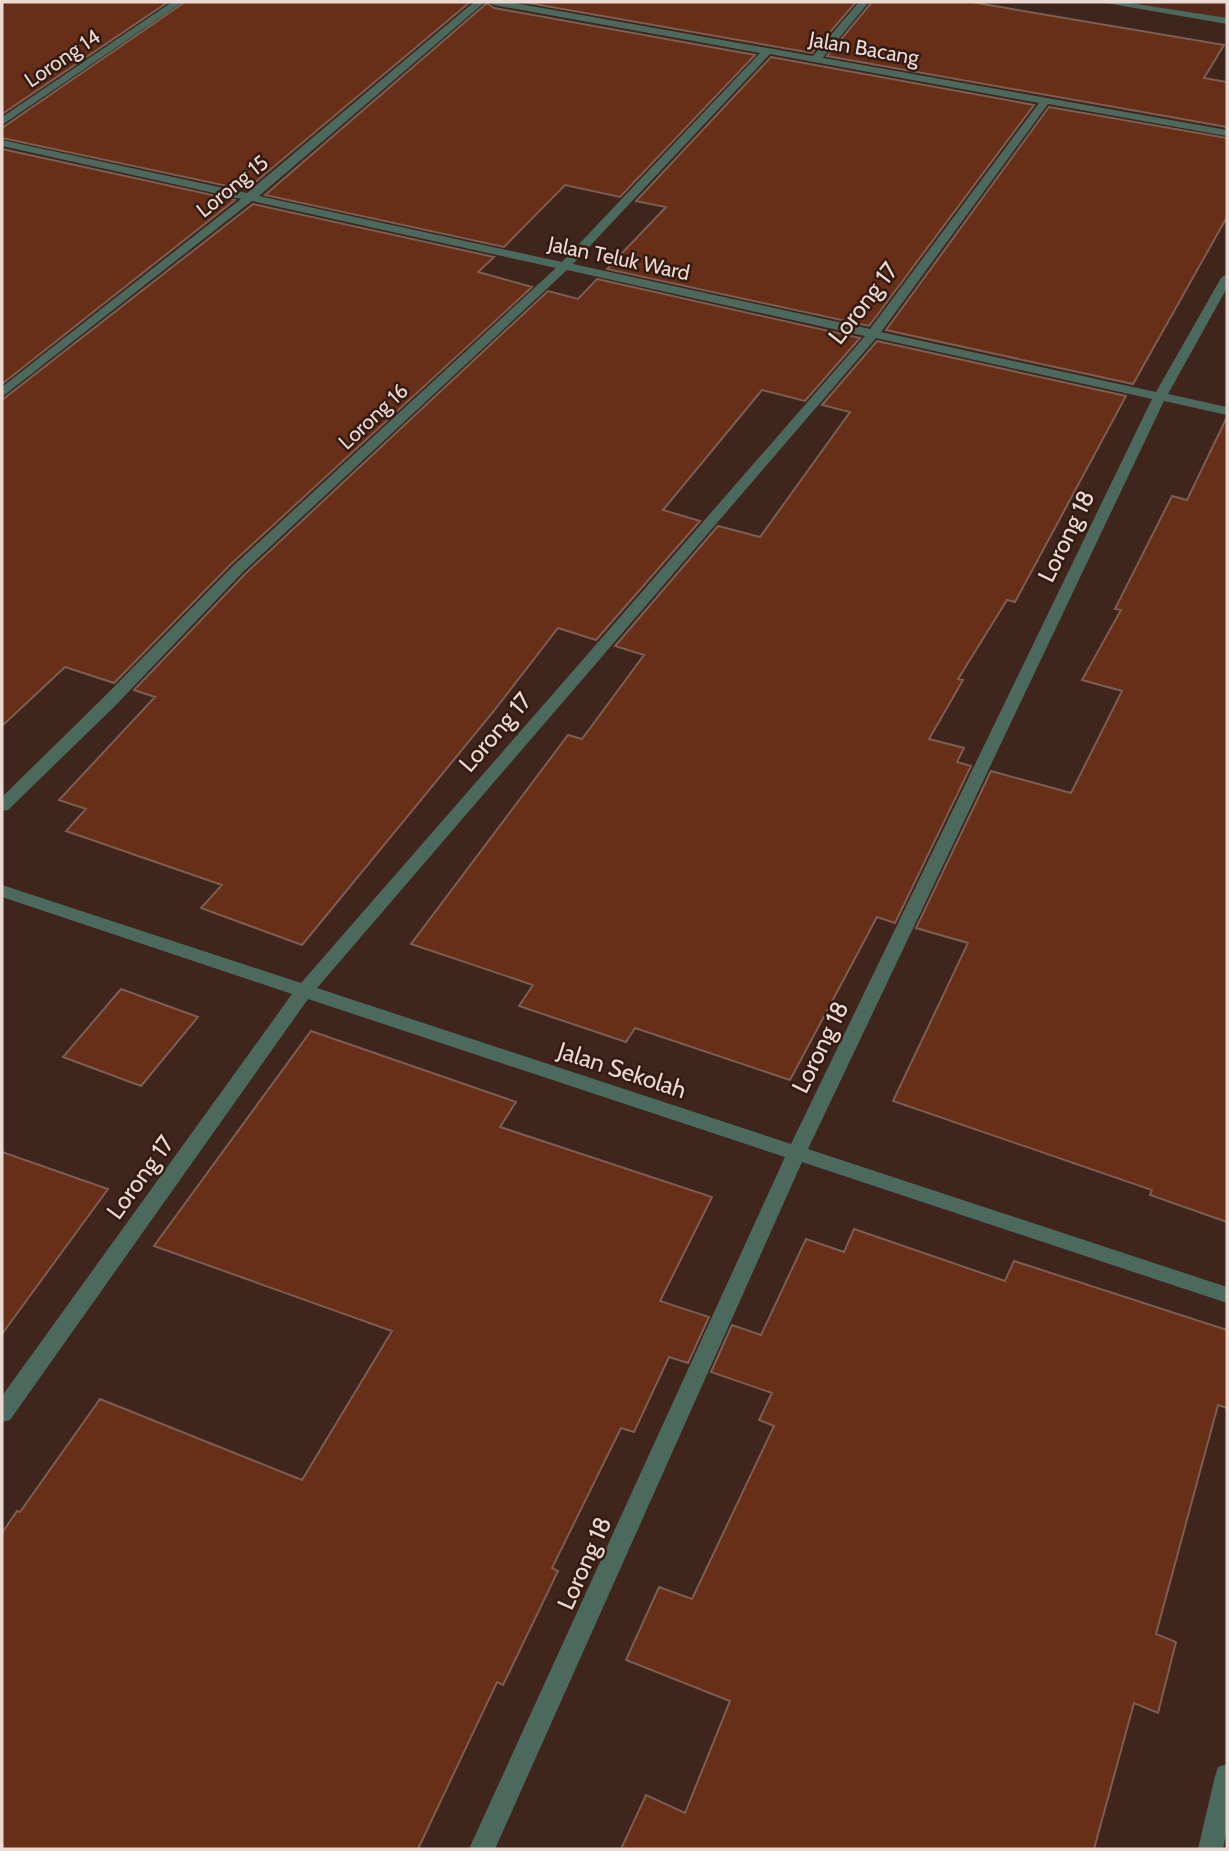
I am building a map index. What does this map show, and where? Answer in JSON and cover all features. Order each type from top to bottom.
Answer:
[{"type":"street","name":"Lorong 14","points":[[2,122],[178,2]]},
{"type":"street","name":"Lorong 15","points":[[2,393],[250,197],[480,2]]},
{"type":"street","name":"Jalan Bacang","points":[[494,2],[1227,133]]},
{"type":"street","points":[[816,59],[864,2]]},
{"type":"street","points":[[1105,2],[1227,21]]},
{"type":"street","name":"Lorong 16","points":[[2,806],[109,702],[238,569],[565,266],[767,51]]},
{"type":"street","name":"Lorong 17","points":[[2,1413],[303,990],[873,334],[1046,100]]},
{"type":"street","name":"Jalan Teluk Ward","points":[[2,143],[1227,411]]},
{"type":"street","name":"Lorong 18","points":[[482,1849],[796,1153],[1160,396],[1227,278]]},
{"type":"street","name":"Jalan Sekolah","points":[[2,891],[1227,1295]]},
{"type":"street","points":[[1210,1849],[1227,1776]]},
{"type":"shaded area","points":[[1105,2],[1227,2],[1227,21]]},
{"type":"building","points":[[2,2],[168,2],[2,114]]},
{"type":"building","points":[[185,2],[470,2],[246,190],[2,138],[2,128]]},
{"type":"building","points":[[523,2],[856,2],[812,53]]},
{"type":"building","points":[[872,2],[971,2],[1224,45],[1204,78],[1227,82],[1227,127],[827,56]]},
{"type":"building","points":[[487,3],[494,8],[755,55],[620,197],[565,185],[504,247],[265,195]]},
{"type":"building","points":[[771,57],[1034,105],[869,326],[607,269],[666,207],[636,201]]},
{"type":"building","points":[[1049,107],[1227,138],[1227,217],[1133,384],[886,330]]},
{"type":"building","points":[[2,149],[235,200],[2,384]]},
{"type":"building","points":[[253,204],[494,257],[478,272],[532,287],[231,564],[114,683],[65,667],[2,726],[2,400]]},
{"type":"building","points":[[597,279],[860,338],[805,401],[762,390],[663,510],[700,521],[596,640],[558,628],[493,712],[302,945],[201,908],[222,885],[66,831],[86,809],[59,800],[155,697],[134,690],[245,574],[548,291],[578,299]]},
{"type":"building","points":[[877,341],[1126,396],[1015,602],[1007,600],[958,679],[963,680],[929,739],[964,748],[957,762],[971,766],[895,923],[877,917],[790,1080],[635,1028],[626,1042],[519,1006],[533,985],[411,944],[568,735],[582,739],[644,655],[615,646],[718,526],[760,537],[850,412],[822,405]]},
{"type":"building","points":[[1227,417],[1227,1222],[1150,1195],[1152,1190],[893,1101],[968,943],[916,928],[991,771],[1071,793],[1122,691],[1082,680],[1121,610],[1115,609],[1172,496],[1187,500]]},
{"type":"building","points":[[121,989],[198,1017],[141,1086],[63,1057]]},
{"type":"building","points":[[311,1031],[516,1102],[500,1127],[712,1197],[660,1301],[709,1317],[688,1363],[669,1357],[634,1432],[621,1428],[552,1568],[558,1571],[503,1685],[497,1682],[418,1849],[2,1849],[2,1533],[17,1511],[20,1512],[100,1399],[302,1480],[392,1331],[154,1246]]},
{"type":"building","points":[[2,1152],[108,1189],[2,1334]]},
{"type":"building","points":[[854,1229],[1005,1281],[1014,1261],[1227,1330],[1227,1408],[1218,1405],[1156,1634],[1176,1642],[1158,1713],[1134,1703],[1094,1849],[621,1849],[646,1795],[685,1813],[730,1701],[626,1660],[659,1587],[692,1599],[774,1426],[759,1420],[772,1393],[711,1372],[732,1325],[761,1335],[806,1239],[844,1252]]}]
